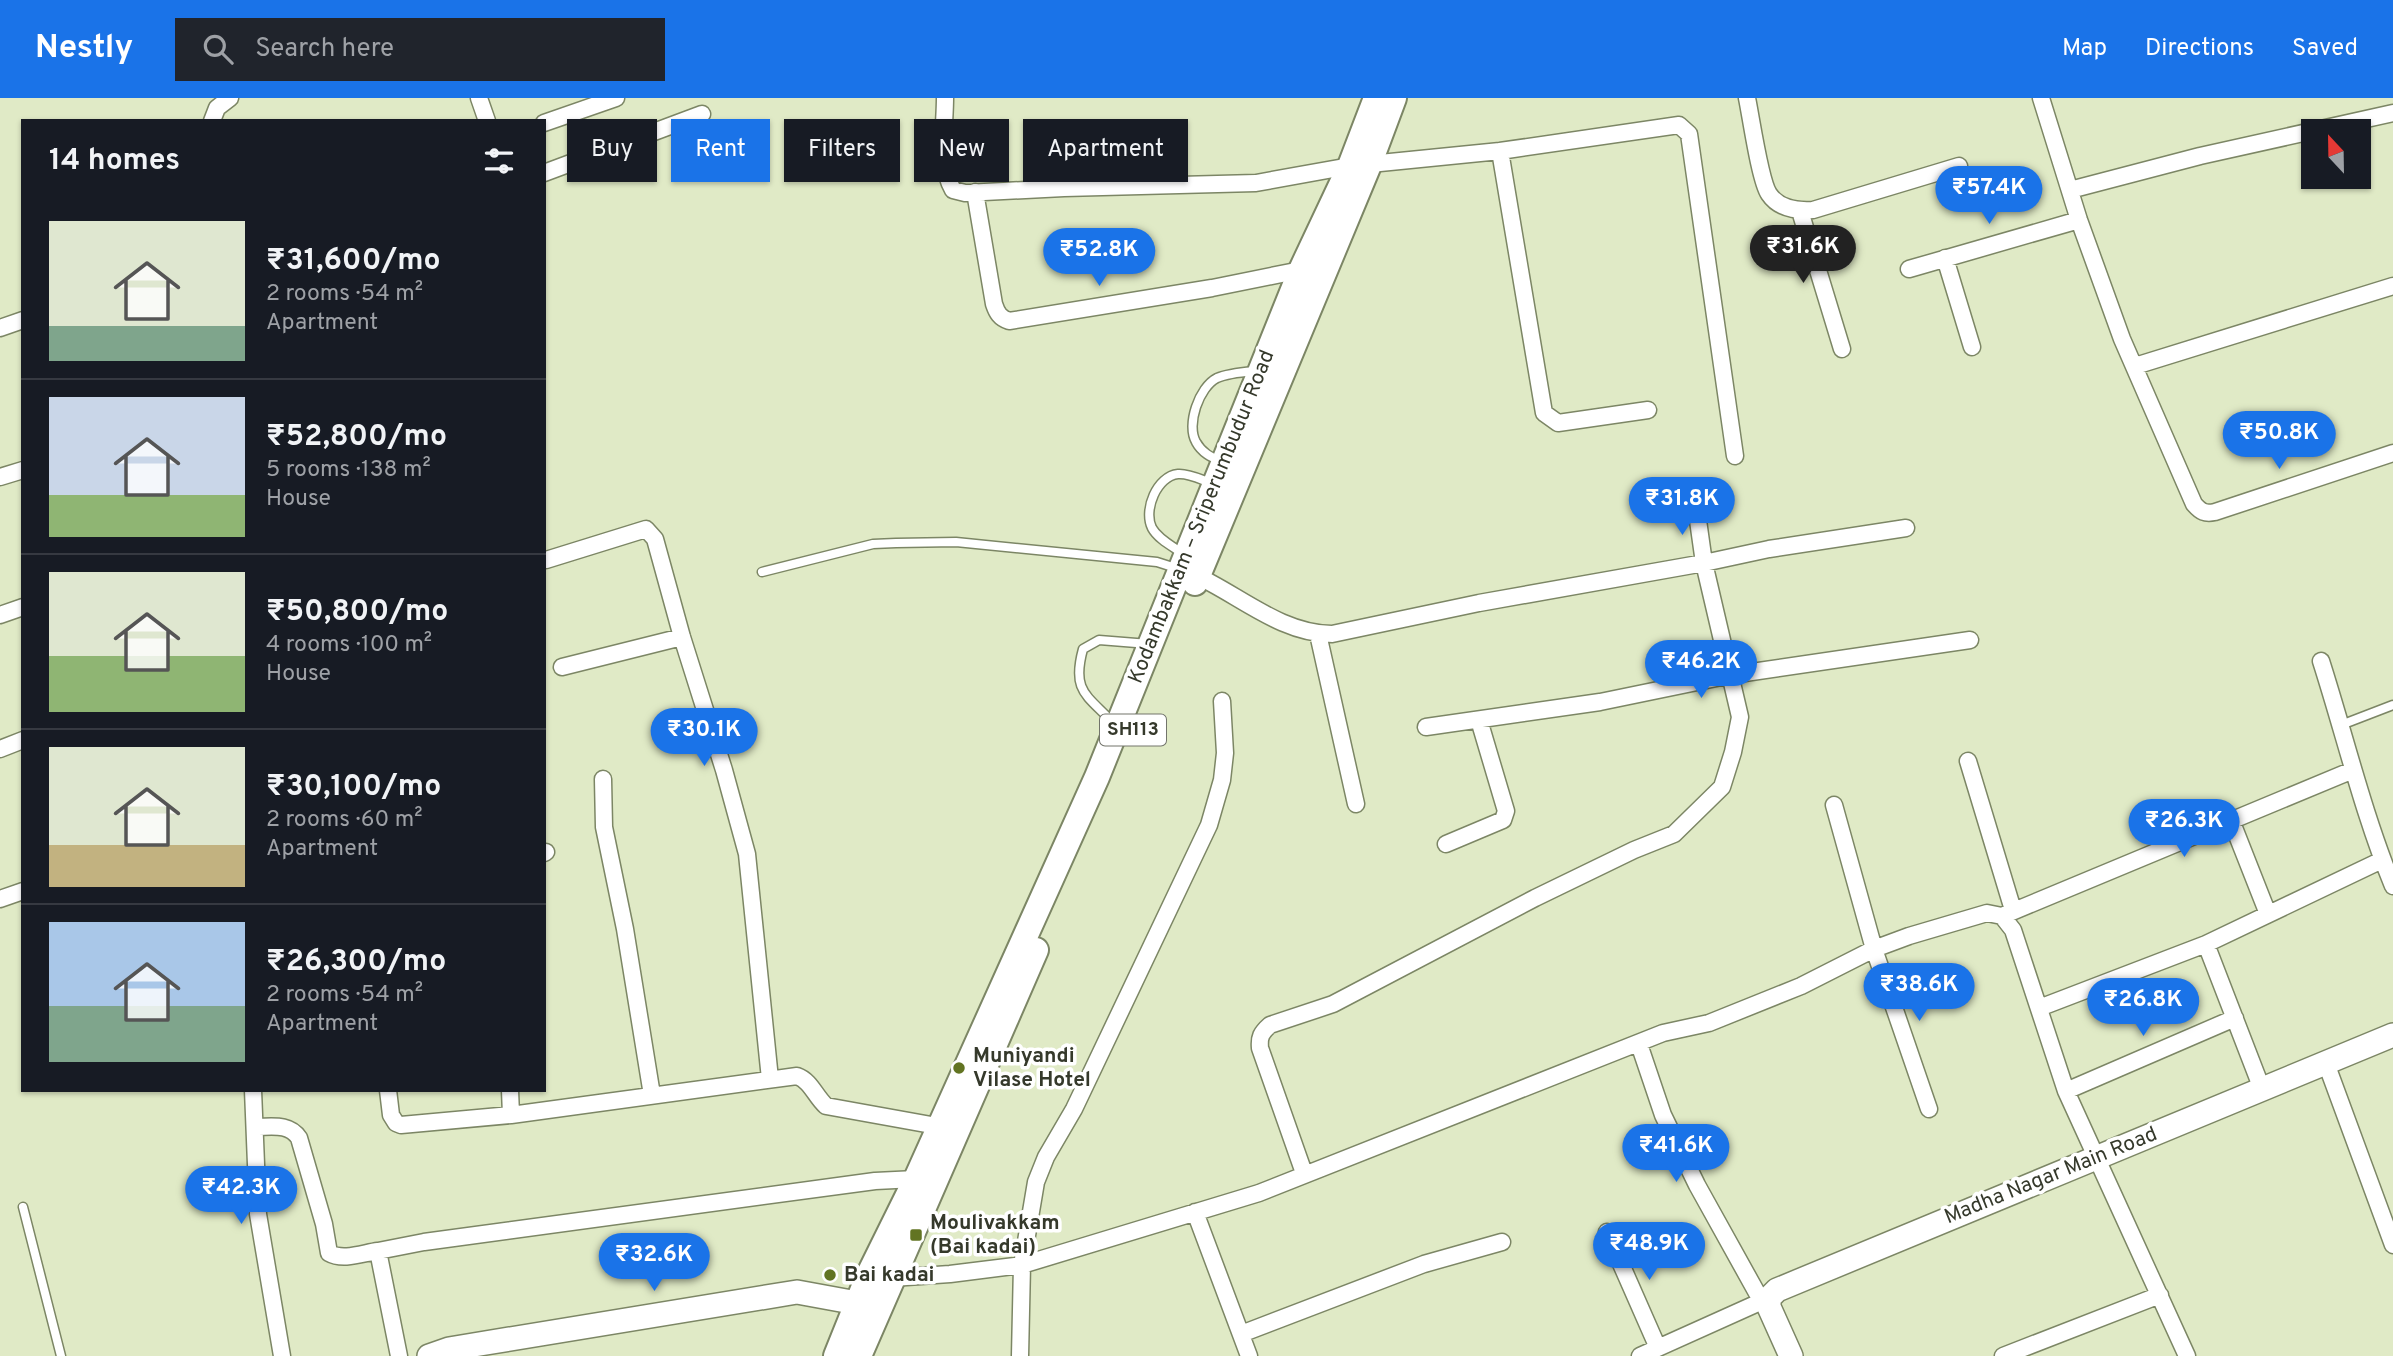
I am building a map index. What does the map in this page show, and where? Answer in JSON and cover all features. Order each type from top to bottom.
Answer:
[{"type":"main road","name":"Kodambakkam – Sriperumbudur Road","points":[[881,1276],[916,1179],[948,1128],[1151,644],[1189,568],[1360,166],[1376,98]]},
{"type":"main road","name":"Kodambakkam – Sriperumbudur Road","points":[[836,1356],[868,1307],[948,1128],[1138,720],[1220,474],[1301,270],[1360,166],[1394,98]]},
{"type":"main road","name":"Kodambakkam – Sriperumbudur Road","points":[[859,1356],[868,1307]]},
{"type":"street","points":[[213,119],[217,108],[230,98]]},
{"type":"street","points":[[480,98],[486,119]]},
{"type":"street","points":[[546,122],[616,98]]},
{"type":"street","points":[[945,98],[945,166],[948,181],[953,190],[975,192],[1256,183],[1360,166],[1500,151],[1679,125],[1689,134],[1734,456]]},
{"type":"street","points":[[1746,98],[1767,192],[1784,207],[1800,211],[1813,210],[1959,166]]},
{"type":"street","points":[[2041,98],[2079,220],[2122,339],[2194,504],[2204,513],[2215,512],[2393,453]]},
{"type":"street","points":[[2070,190],[2200,156],[2393,113]]},
{"type":"street","points":[[546,172],[702,114]]},
{"type":"street","points":[[1500,151],[1544,413],[1558,423],[1648,410]]},
{"type":"street","points":[[975,192],[994,304],[997,313],[1009,321],[1212,288],[1301,270]]},
{"type":"street","points":[[1800,211],[1842,349]]},
{"type":"street","points":[[1909,269],[2079,220]]},
{"type":"street","points":[[1945,258],[1972,347]]},
{"type":"street","points":[[2135,366],[2393,286]]},
{"type":"street","points":[[0,328],[21,321]]},
{"type":"street","points":[[0,477],[21,471]]},
{"type":"street","points":[[1304,1174],[1260,1048],[1259,1038],[1263,1031],[1270,1025],[1333,1004],[1535,898],[1634,850],[1674,834],[1722,788],[1734,752],[1740,717],[1704,564],[1696,506]]},
{"type":"street","points":[[1189,568],[1253,608],[1318,634],[1332,634],[1479,603],[1704,564],[1769,549],[1906,528]]},
{"type":"street","points":[[546,560],[646,529],[655,539],[747,854],[770,1079]]},
{"type":"street","points":[[0,615],[21,608]]},
{"type":"street","points":[[1318,634],[1356,804]]},
{"type":"street","points":[[562,667],[682,638]]},
{"type":"street","points":[[1426,727],[1600,702],[1731,675],[1970,640]]},
{"type":"street","points":[[2321,661],[2353,770],[2393,886]]},
{"type":"street","points":[[1020,1356],[1022,1265],[1037,1182],[1046,1157],[1074,1109],[1209,825],[1222,780],[1225,753],[1222,701]]},
{"type":"street","points":[[1446,845],[1503,820],[1506,811],[1479,720]]},
{"type":"street","points":[[0,749],[21,741]]},
{"type":"street","points":[[1968,761],[2012,930],[2066,1091],[2187,1356]]},
{"type":"street","points":[[881,1276],[950,1274],[1022,1265],[1259,1193],[1663,1033],[1709,1023],[1801,986],[1874,949],[1987,913],[2008,913],[2353,770]]},
{"type":"street","points":[[603,779],[604,827],[625,929],[652,1096]]},
{"type":"street","points":[[1834,805],[1874,949],[1929,1109]]},
{"type":"street","points":[[2231,820],[2268,914]]},
{"type":"street","points":[[2039,1008],[2206,944],[2382,860]]},
{"type":"street","points":[[0,899],[21,892]]},
{"type":"street","points":[[2206,944],[2262,1089]]},
{"type":"street","points":[[2066,1091],[2235,1018]]},
{"type":"street","name":"Madha Nagar Main Road","points":[[1765,1300],[1790,1284],[2393,1035]]},
{"type":"street","points":[[1639,1044],[1662,1115],[1697,1185],[1765,1300],[1791,1356]]},
{"type":"street","points":[[2326,1063],[2393,1245]]},
{"type":"street","points":[[388,1092],[391,1115],[396,1123],[401,1125],[511,1115],[797,1076],[806,1079],[816,1097],[826,1106],[948,1128]]},
{"type":"street","points":[[253,1092],[258,1214],[282,1356]]},
{"type":"street","points":[[510,1092],[511,1115]]},
{"type":"street","points":[[256,1127],[284,1126],[294,1130],[299,1138],[324,1224],[329,1253],[343,1257],[465,1236],[875,1181],[916,1179]]},
{"type":"street","points":[[1195,1212],[1249,1356]]},
{"type":"street","points":[[1607,1233],[1658,1348]]},
{"type":"street","points":[[1241,1334],[1424,1264],[1502,1242]]},
{"type":"street","points":[[378,1251],[399,1356]]},
{"type":"street","points":[[429,1356],[449,1349],[797,1292],[868,1307]]},
{"type":"street","points":[[2003,1356],[2160,1295]]},
{"type":"street","points":[[1640,1356],[1765,1300]]},
{"type":"lane","points":[[1220,474],[1194,440],[1192,427],[1202,395],[1215,379],[1261,371]]},
{"type":"lane","points":[[1189,568],[1151,526],[1150,505],[1161,483],[1178,474],[1220,474]]},
{"type":"lane","points":[[762,572],[873,544],[956,542],[1157,562],[1189,568]]},
{"type":"lane","points":[[1117,727],[1079,685],[1078,668],[1083,649],[1099,640],[1151,644]]},
{"type":"lane","points":[[2341,725],[2393,705]]},
{"type":"lane","points":[[23,1207],[61,1356]]},
{"type":"place","name":"Muniyandi Vilase Hotel","points":[[959,1068]]},
{"type":"place","name":"Moulivakkam (Bai kadai)","points":[[916,1235]]},
{"type":"place","name":"Bai kadai","points":[[830,1275]]}]
